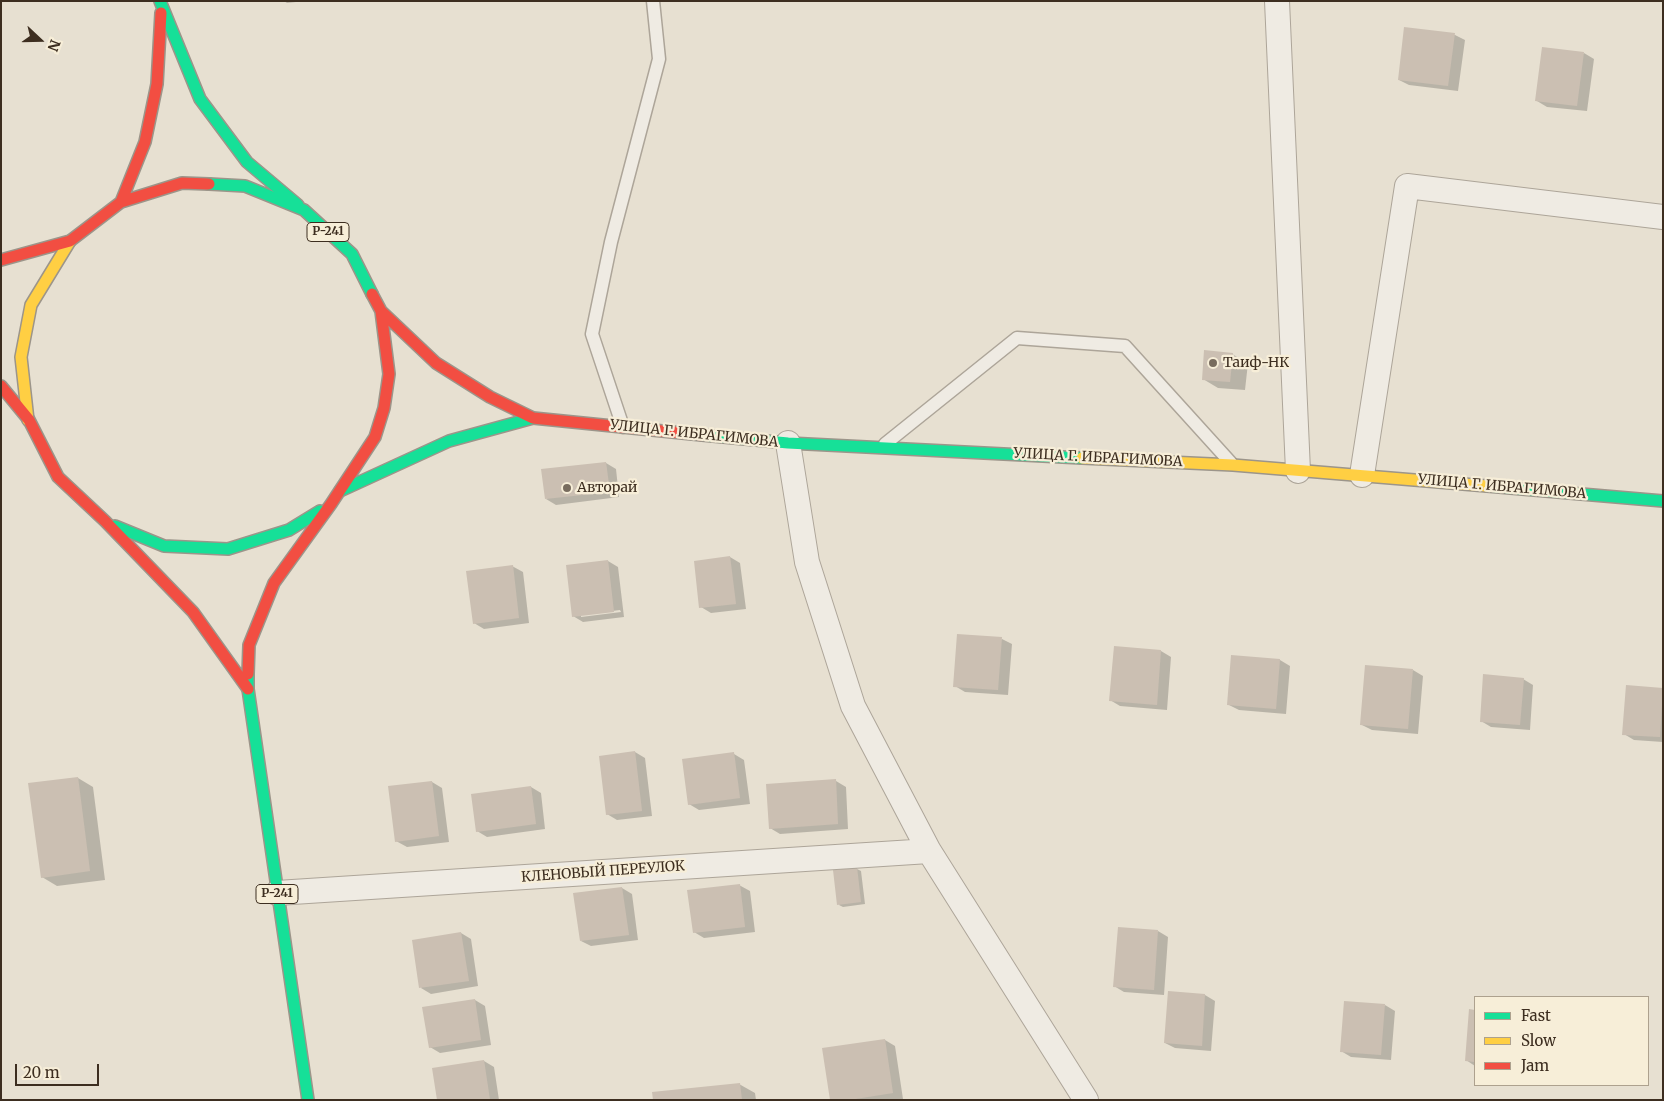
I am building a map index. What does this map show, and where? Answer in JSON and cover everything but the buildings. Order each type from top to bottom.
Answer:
[{"type":"main road","points":[[120,202],[145,142],[157,84],[161,4]]},
{"type":"main road","points":[[161,4],[200,100],[247,162],[304,210]]},
{"type":"main road","name":"Р-241","points":[[28,420],[21,357],[31,305],[70,240],[120,202],[182,183],[245,186],[304,210],[352,254],[381,311],[389,374],[384,408],[375,437],[340,491]]},
{"type":"main road","points":[[1,260],[70,240]]},
{"type":"main road","points":[[381,311],[436,363],[490,398],[533,418]]},
{"type":"main road","name":"Р-241","points":[[1,386],[28,420],[58,477],[105,521],[194,612],[248,689],[308,1100]]},
{"type":"main road","name":"УЛИЦА Г. ИБРАГИМОВА","points":[[533,418],[788,443],[1233,465],[1663,501]]},
{"type":"main road","points":[[248,689],[249,645],[274,583],[340,491],[449,441],[533,418]]},
{"type":"main road","name":"Р-241","points":[[105,521],[164,546],[228,549],[289,530],[331,504]]},
{"type":"street","points":[[1277,1],[1298,470]]},
{"type":"street","points":[[1362,475],[1408,186],[1663,217]]},
{"type":"street","points":[[788,443],[807,562],[853,706],[929,851],[1086,1100]]},
{"type":"street","name":"КЛЕНОВЫЙ ПЕРЕУЛОК","points":[[277,894],[929,851]]},
{"type":"lane","points":[[623,427],[592,334],[611,242],[659,59],[654,1]]},
{"type":"lane","points":[[881,448],[1017,338],[1125,346],[1233,465]]},
{"type":"traffic: fast","points":[[160,1],[200,99],[247,162],[298,205]]},
{"type":"traffic: fast","points":[[209,184],[245,186],[304,210],[352,254],[372,294]]},
{"type":"traffic: fast","points":[[340,491],[449,441],[533,418]]},
{"type":"traffic: fast","points":[[702,435],[788,443],[1082,458]]},
{"type":"traffic: fast","points":[[1487,486],[1663,501]]},
{"type":"traffic: fast","points":[[115,526],[164,546],[228,549],[289,530],[320,511]]},
{"type":"traffic: fast","points":[[248,674],[248,689],[308,1100]]},
{"type":"traffic: slow","points":[[28,420],[21,357],[31,305],[70,241]]},
{"type":"traffic: slow","points":[[1082,458],[1233,465],[1487,486]]},
{"type":"traffic: jam","points":[[121,202],[145,142],[157,84],[161,13]]},
{"type":"traffic: jam","points":[[1,260],[70,241],[121,202],[182,183],[209,184]]},
{"type":"traffic: jam","points":[[248,674],[249,645],[274,583],[331,504],[375,437],[384,408],[389,374],[381,311],[372,294]]},
{"type":"traffic: jam","points":[[381,311],[436,363],[490,397],[533,418],[702,435]]},
{"type":"traffic: jam","points":[[1,386],[29,420],[58,477],[105,521],[193,612],[248,689]]},
{"type":"place","name":"Таиф-НК","points":[[1213,363]]},
{"type":"place","name":"Авторай","points":[[567,488]]}]
